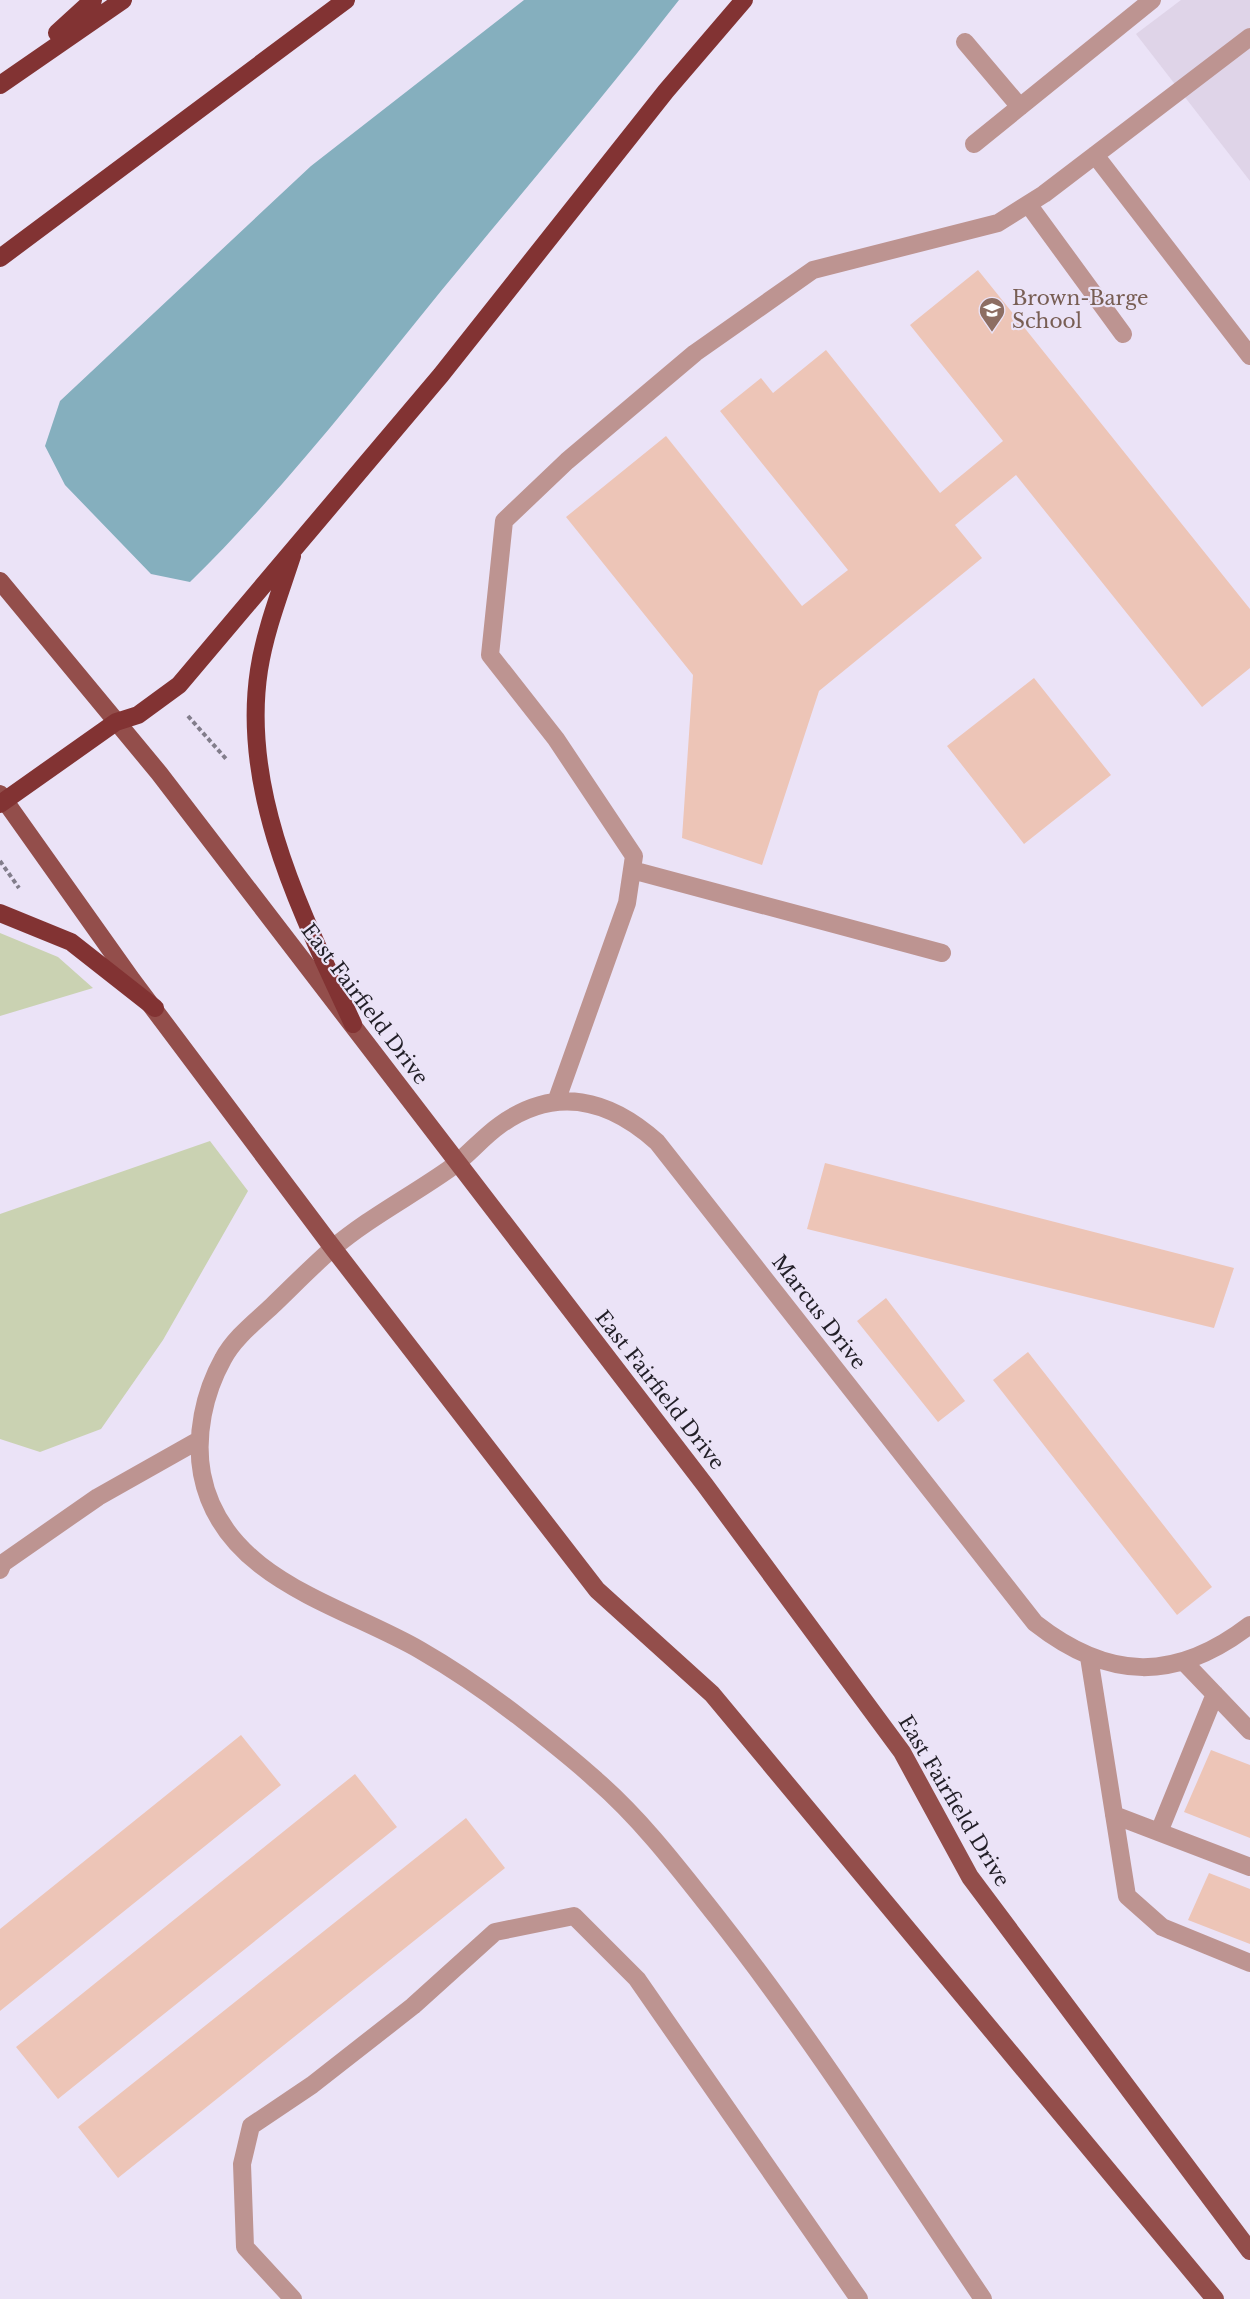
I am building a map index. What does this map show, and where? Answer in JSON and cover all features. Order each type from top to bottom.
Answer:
[{"type":"highway","points":[[0,84],[93,0]]},
{"type":"highway","points":[[0,84],[123,0]]},
{"type":"highway","points":[[0,258],[346,0]]},
{"type":"highway","points":[[2,799],[116,722],[138,715],[179,685],[441,375],[666,91],[744,0]]},
{"type":"highway","points":[[295,547],[259,671],[256,712],[258,755],[264,796],[287,868],[308,927],[353,1024]]},
{"type":"highway","points":[[0,913],[71,942],[155,1008]]},
{"type":"main road","name":"East Fairfield Drive","points":[[0,581],[116,722],[353,1024],[456,1164],[705,1485],[902,1752],[970,1877],[1250,2251]]},
{"type":"main road","points":[[2,799],[333,1248],[597,1590],[712,1694],[1215,2299]]},
{"type":"street","points":[[974,144],[1152,0]]},
{"type":"street","points":[[556,1102],[627,903],[634,856],[556,739],[490,655],[504,521],[567,461],[695,353],[813,270],[998,223],[1095,155],[1250,37]]},
{"type":"street","points":[[965,42],[1020,107]]},
{"type":"street","points":[[1095,155],[1250,356]]},
{"type":"street","points":[[1028,204],[1124,334]]},
{"type":"street","points":[[632,870],[942,953]]},
{"type":"street","name":"Marcus Drive","points":[[333,1248],[456,1164],[499,1126],[527,1109],[556,1102],[581,1101],[606,1107],[634,1122],[657,1142],[1035,1623],[1061,1644],[1089,1657],[1117,1665],[1160,1667],[1184,1662],[1223,1646],[1250,1624]]},
{"type":"street","points":[[333,1248],[246,1330],[229,1351],[205,1402],[199,1440],[202,1473],[210,1502],[229,1536],[242,1551],[268,1573],[421,1650],[516,1714],[599,1782],[665,1851],[794,2019],[983,2299]]},
{"type":"street","points":[[1,1565],[98,1497],[199,1440]]},
{"type":"street","points":[[1089,1657],[1127,1896],[1162,1927],[1250,1963]]},
{"type":"street","points":[[1184,1662],[1250,1731]]},
{"type":"street","points":[[1159,1832],[1215,1695]]},
{"type":"street","points":[[1114,1815],[1250,1867]]},
{"type":"street","points":[[293,2299],[245,2247],[242,2164],[251,2126],[312,2085],[404,2013],[495,1932],[574,1916],[637,1979],[859,2299]]},
{"type":"path","points":[[188,716],[227,760]]},
{"type":"path","points":[[0,861],[19,888]]},
{"type":"shaded area","points":[[1181,0],[1250,0],[1250,181],[1136,34]]},
{"type":"green space","points":[[0,933],[58,957],[93,988],[0,1016]]},
{"type":"green space","points":[[210,1141],[248,1191],[163,1340],[101,1429],[40,1452],[0,1439],[0,1214]]},
{"type":"water","points":[[524,0],[679,0],[350,404],[224,548],[190,582],[151,574],[65,485],[45,446],[60,401],[311,166]]},
{"type":"building","points":[[978,270],[1250,609],[1250,668],[1202,707],[1016,475],[955,525],[982,558],[819,691],[762,865],[682,838],[693,675],[566,517],[666,436],[802,606],[848,570],[720,411],[761,378],[773,393],[826,350],[940,493],[1003,441],[910,325]]},
{"type":"building","points":[[1034,678],[1111,775],[1024,844],[947,746]]},
{"type":"building","points":[[825,1163],[1234,1268],[1214,1328],[807,1229]]},
{"type":"building","points":[[886,1298],[965,1401],[938,1422],[857,1321]]},
{"type":"building","points":[[1028,1352],[1212,1587],[1177,1615],[993,1380]]},
{"type":"building","points":[[241,1735],[281,1785],[0,2011],[0,1929]]},
{"type":"building","points":[[1211,1750],[1250,1765],[1250,1838],[1184,1812]]},
{"type":"building","points":[[355,1774],[397,1827],[58,2099],[16,2047]]},
{"type":"building","points":[[466,1818],[505,1868],[118,2178],[78,2127]]},
{"type":"building","points":[[1209,1873],[1250,1889],[1250,1944],[1188,1920]]},
{"type":"place","name":"Brown-Barge School","points":[[992,333]]}]
